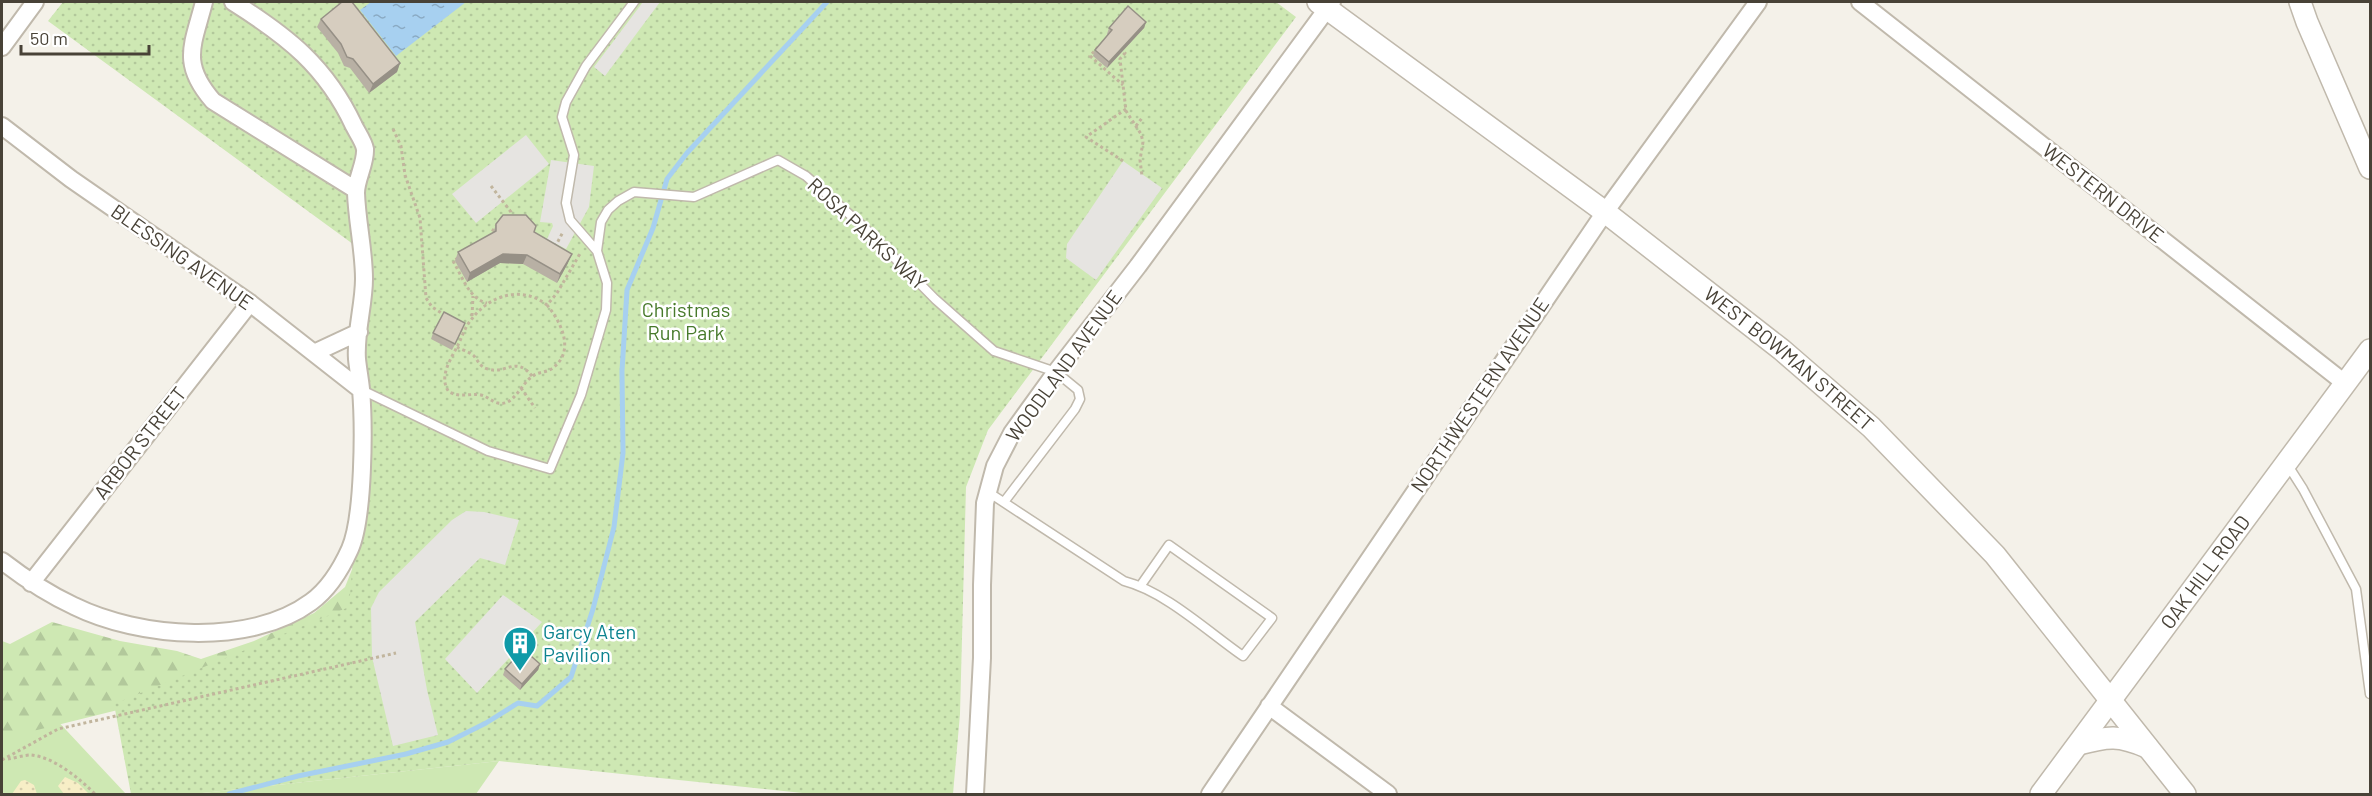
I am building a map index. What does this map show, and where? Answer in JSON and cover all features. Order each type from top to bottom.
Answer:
[{"type":"street","points":[[2,47],[35,2]]},
{"type":"street","points":[[204,2],[192,49],[192,68],[199,84],[213,101],[356,190]]},
{"type":"street","points":[[2,561],[31,583],[75,607],[126,625],[203,635],[256,626],[283,617],[312,602],[335,577],[351,547],[359,505],[361,390],[357,357],[364,278],[356,190],[365,149],[332,85],[305,55],[275,28],[233,2]]},
{"type":"street","name":"NORTHWESTERN AVENUE","points":[[1210,795],[1605,212],[1758,2]]},
{"type":"street","name":"WESTERN DRIVE","points":[[1860,2],[2346,384]]},
{"type":"street","points":[[2300,2],[2370,168]]},
{"type":"street","name":"WEST BOWMAN STREET","points":[[1326,4],[1605,212],[1782,350],[1871,427],[1995,555],[2185,795]]},
{"type":"street","name":"WOODLAND AVENUE","points":[[975,795],[982,658],[985,503],[995,466],[1012,433],[1138,266],[1326,4]]},
{"type":"street","name":"BLESSING AVENUE","points":[[2,126],[71,179],[250,303],[361,390]]},
{"type":"street","name":"ARBOR STREET","points":[[31,583],[250,303]]},
{"type":"street","points":[[314,353],[359,332]]},
{"type":"street","name":"OAK HILL ROAD","points":[[2041,795],[2370,350]]},
{"type":"street","points":[[1269,706],[1388,795]]},
{"type":"street","points":[[2079,744],[2108,736],[2148,747]]},
{"type":"lane","points":[[597,251],[570,220],[566,203],[574,155],[562,117],[566,102],[586,66],[634,2]]},
{"type":"lane","name":"ROSA PARKS WAY","points":[[361,390],[488,451],[550,470],[581,394],[606,310],[607,283],[597,251],[604,216],[618,201],[634,192],[694,197],[777,160],[806,176],[865,228],[935,299],[994,351],[1056,372]]},
{"type":"lane","points":[[1004,501],[1075,409],[1080,399],[1078,390],[1056,372]]},
{"type":"lane","points":[[2286,464],[2303,489],[2356,589],[2370,694]]},
{"type":"lane","points":[[988,492],[1114,575],[1124,581],[1141,585],[1243,656],[1272,618],[1169,545],[1141,585]]},
{"type":"path","points":[[1101,44],[1090,56],[1123,85]]},
{"type":"path","points":[[1119,48],[1125,53],[1120,59],[1126,109],[1143,142],[1140,160],[1142,176]]},
{"type":"path","points":[[1123,161],[1086,136],[1126,109]]},
{"type":"path","points":[[1136,126],[1142,118]]},
{"type":"path","points":[[393,129],[401,146],[405,176],[420,218],[426,298],[432,307],[446,316]]},
{"type":"path","points":[[491,186],[511,212],[511,223]]},
{"type":"path","points":[[491,239],[491,233],[499,222]]},
{"type":"path","points":[[505,222],[518,222]]},
{"type":"path","points":[[552,251],[563,231]]},
{"type":"path","points":[[547,305],[558,293],[588,240]]},
{"type":"path","points":[[463,255],[453,261],[473,295],[478,300],[489,304]]},
{"type":"path","points":[[567,260],[574,264]]},
{"type":"path","points":[[563,273],[567,276]]},
{"type":"path","points":[[471,320],[489,304],[503,296],[520,293],[536,297],[547,305],[559,322],[565,348],[556,366],[532,376],[511,400],[503,404],[482,395],[458,395],[449,392],[444,379],[446,368],[471,320],[474,311],[473,295]]},
{"type":"path","points":[[457,321],[467,327]]},
{"type":"path","points":[[457,347],[472,355],[478,364],[487,369],[497,370],[516,366],[525,369],[532,376]]},
{"type":"path","points":[[521,388],[535,408]]},
{"type":"path","points":[[95,795],[63,769],[46,759],[31,755],[2,760],[58,729],[396,653]]},
{"type":"green space","name":"Christmas Run Park","points":[[63,2],[1276,2],[1296,17],[988,430],[966,487],[960,714],[953,794],[812,794],[499,761],[193,794],[131,794],[114,704],[349,607],[361,465],[368,255],[48,21]]},
{"type":"green space","points":[[353,567],[371,623],[146,703],[17,735],[2,743],[2,641],[10,644],[52,622],[120,641],[177,651],[201,659],[254,641],[314,613],[345,587]]},
{"type":"green space","points":[[52,715],[126,794],[2,794],[2,734]]},
{"type":"green space","points":[[499,761],[476,794],[193,794]]},
{"type":"sand","points":[[65,777],[78,783],[89,794],[64,794],[58,786]]},
{"type":"sand","points":[[25,780],[34,785],[37,794],[12,794],[21,781]]},
{"type":"shaded area","points":[[643,2],[660,2],[605,76],[594,67]]},
{"type":"shaded area","points":[[526,135],[549,164],[476,223],[452,194]]},
{"type":"shaded area","points":[[551,160],[594,166],[589,207],[566,249],[547,239],[553,226],[552,223],[540,222]]},
{"type":"shaded area","points":[[1123,161],[1162,188],[1096,280],[1066,258],[1067,244]]},
{"type":"shaded area","points":[[466,511],[484,512],[519,520],[505,565],[480,558],[415,622],[427,690],[438,735],[393,746],[372,657],[371,608],[379,592],[452,520]]},
{"type":"shaded area","points":[[503,595],[542,622],[477,693],[445,659]]},
{"type":"water","points":[[371,2],[466,2],[396,56],[360,10]]},
{"type":"building","points":[[342,2],[352,2],[400,63],[373,84],[353,59],[347,57],[341,44],[321,19]]},
{"type":"building","points":[[1128,6],[1146,22],[1109,62],[1095,50],[1112,30],[1109,28]]},
{"type":"building","points":[[503,215],[526,215],[536,226],[534,232],[572,254],[560,274],[527,255],[503,254],[470,273],[458,252],[496,231],[496,224]]},
{"type":"building","points":[[444,312],[465,323],[455,344],[433,333]]},
{"type":"building","name":"Garcy Aten Pavilion","points":[[523,649],[540,664],[522,684],[505,669]]},
{"type":"waterway","points":[[229,794],[298,776],[406,754],[448,742],[486,723],[518,703],[537,706],[571,677],[593,609],[614,527],[623,453],[622,371],[627,290],[653,228],[667,179],[687,153],[827,2]]},
{"type":"place","name":"Garcy Aten Pavilion","points":[[520,672]]}]
